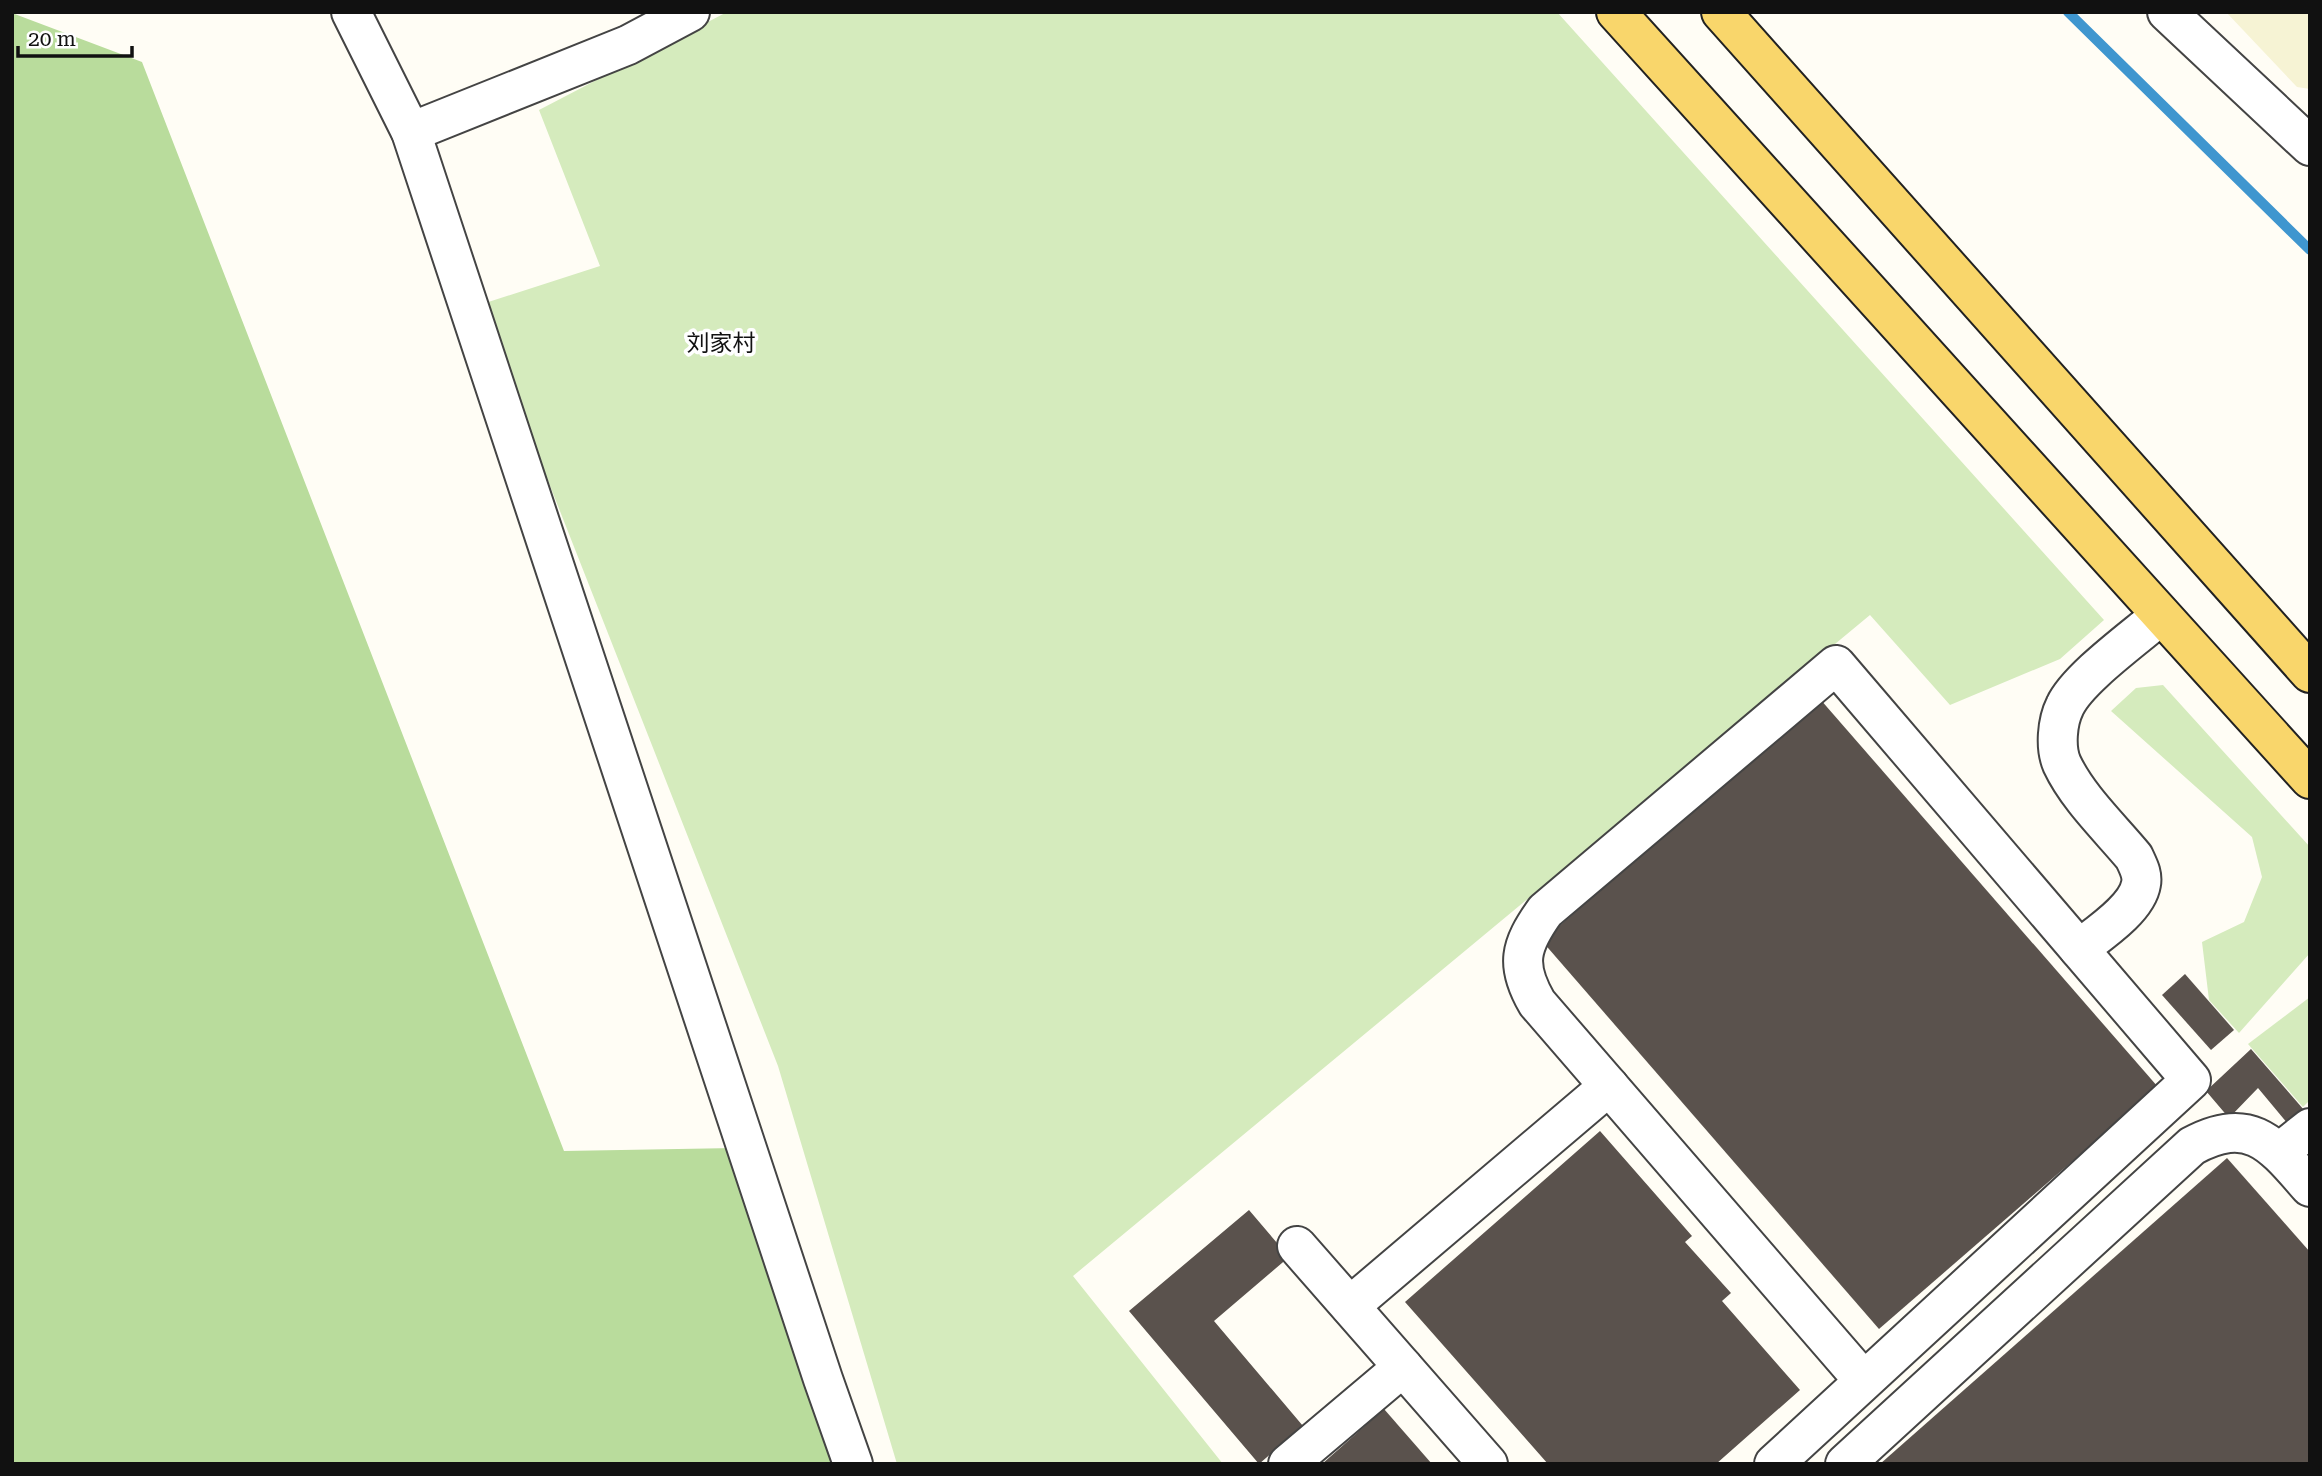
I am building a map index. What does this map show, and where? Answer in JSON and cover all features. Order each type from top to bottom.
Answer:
[{"type":"main road","points":[[1616,12],[2310,779]]},
{"type":"main road","points":[[1721,12],[2310,673]]},
{"type":"street","points":[[351,12],[411,131],[822,1379],[853,1464]]},
{"type":"street","points":[[411,131],[628,45],[690,12]]},
{"type":"street","points":[[2167,12],[2310,146]]},
{"type":"street","points":[[2079,949],[2127,909],[2137,897],[2142,883],[2134,857],[2075,786],[2061,761],[2058,734],[2064,707],[2078,687],[2161,615]]},
{"type":"street","points":[[1774,1464],[2191,1080],[1836,665],[1545,911],[1531,931],[1522,956],[1525,982],[1537,1003],[1864,1381]]},
{"type":"street","points":[[1350,1307],[1609,1086]]},
{"type":"street","points":[[2280,1152],[2310,1128]]},
{"type":"street","points":[[1845,1464],[2192,1146],[2214,1134],[2239,1132],[2261,1138],[2280,1152],[2310,1187]]},
{"type":"street","points":[[1297,1247],[1488,1464]]},
{"type":"street","points":[[1288,1464],[1403,1367]]},
{"type":"shaded area","points":[[2226,12],[2310,12],[2310,89],[2297,87]]},
{"type":"green space","points":[[727,12],[1557,12],[2104,620],[2060,659],[1950,705],[1870,615],[1073,1276],[1223,1464],[897,1464],[778,1066],[479,305],[600,266],[539,110]]},
{"type":"green space","points":[[12,13],[142,62],[564,1151],[735,1148],[833,1464],[12,1464]]},
{"type":"green space","points":[[2163,685],[2310,847],[2310,953],[2239,1033],[2209,1000],[2202,942],[2244,922],[2262,877],[2252,837],[2111,711],[2136,688]]},
{"type":"green space","points":[[2310,997],[2310,1100],[2303,1107],[2248,1044]]},
{"type":"building","points":[[1820,699],[2158,1087],[1879,1329],[1542,941]]},
{"type":"building","points":[[2185,974],[2234,1030],[2211,1050],[2162,995]]},
{"type":"building","points":[[2251,1049],[2304,1110],[2288,1124],[2258,1088],[2229,1118],[2206,1091]]},
{"type":"building","points":[[1600,1131],[1692,1236],[1685,1242],[1731,1293],[1722,1301],[1800,1390],[1716,1464],[1548,1464],[1405,1302]]},
{"type":"building","points":[[2227,1158],[2310,1252],[2310,1464],[1880,1464]]},
{"type":"building","points":[[1249,1210],[1289,1257],[1214,1321],[1303,1426],[1259,1464],[1129,1311]]},
{"type":"building","points":[[1384,1409],[1432,1464],[1322,1464]]},
{"type":"waterway","points":[[2068,12],[2310,250]]},
{"type":"district","name":"刘家村","points":[[721,343]]}]
